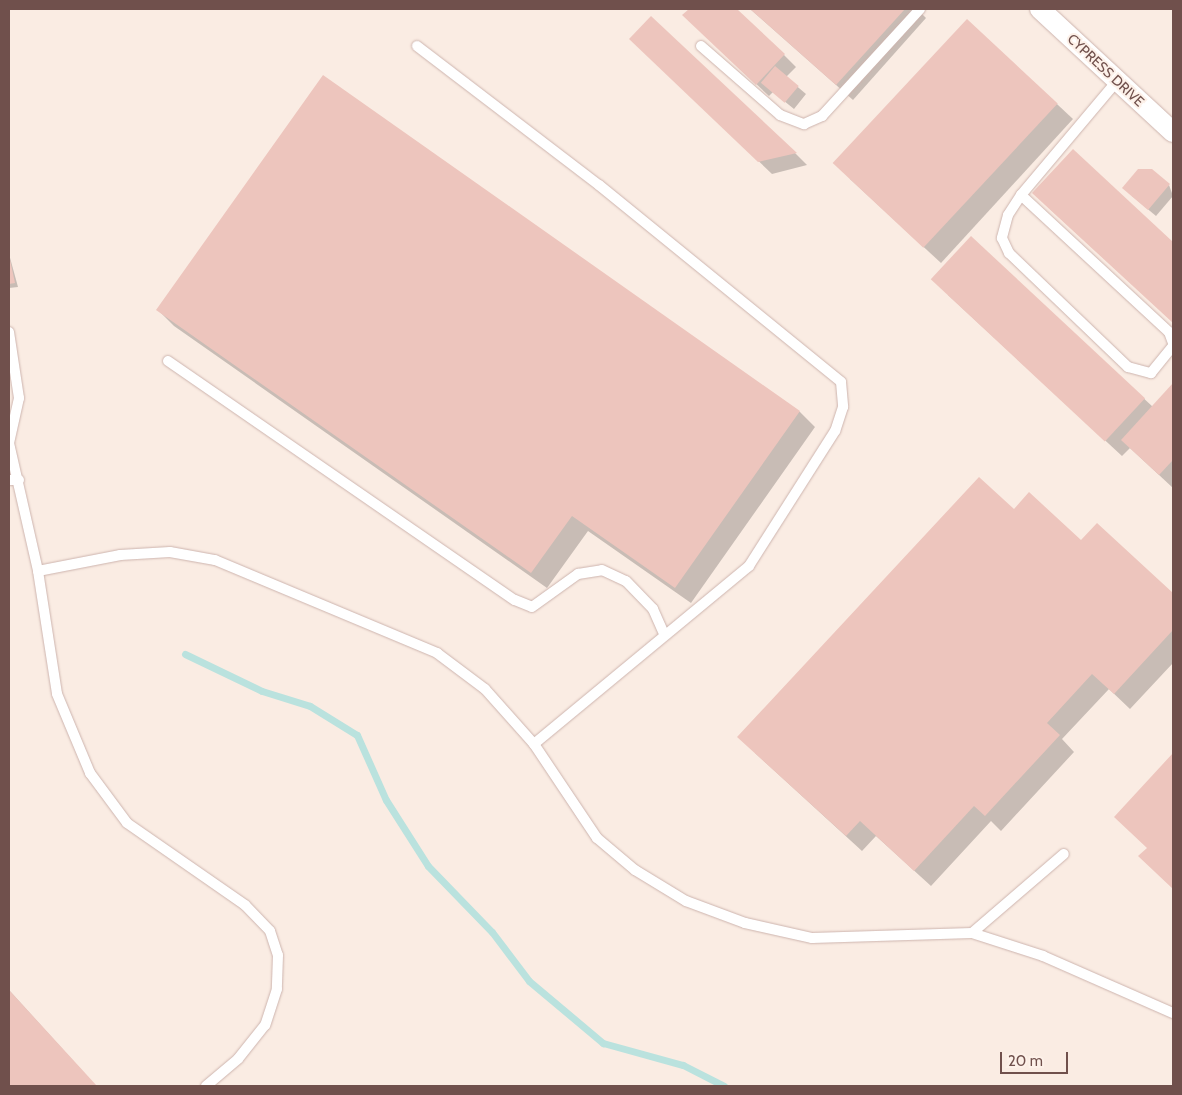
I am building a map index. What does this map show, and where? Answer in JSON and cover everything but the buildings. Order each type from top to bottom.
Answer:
[{"type":"street","name":"CYPRESS DRIVE","points":[[1040,9],[1173,132]]},
{"type":"lane","points":[[701,46],[780,115],[804,124],[822,116],[920,9]]},
{"type":"lane","points":[[417,46],[606,191],[841,382],[843,407],[835,431],[749,566],[664,634],[534,744]]},
{"type":"lane","points":[[1021,195],[1169,332],[1173,344],[1151,373],[1128,367],[1009,253],[1002,238],[1004,224],[1021,195],[1117,81]]},
{"type":"lane","points":[[9,332],[19,398],[9,443],[14,480],[38,570],[57,694],[90,773],[127,823],[245,904],[270,932],[278,955],[277,990],[265,1025],[238,1059],[206,1086]]},
{"type":"lane","points":[[168,361],[514,600],[532,606],[578,574],[602,570],[626,581],[653,609],[664,634]]},
{"type":"lane","points":[[38,570],[120,555],[170,552],[233,566],[437,653],[485,689],[534,744],[597,838],[634,870],[686,901],[746,924],[812,938],[972,933],[1043,956],[1173,1013]]},
{"type":"lane","points":[[972,933],[1064,854]]},
{"type":"waterway","points":[[185,654],[262,691],[310,706],[357,735],[386,800],[428,866],[492,932],[529,981],[603,1043],[683,1065],[724,1086]]}]
